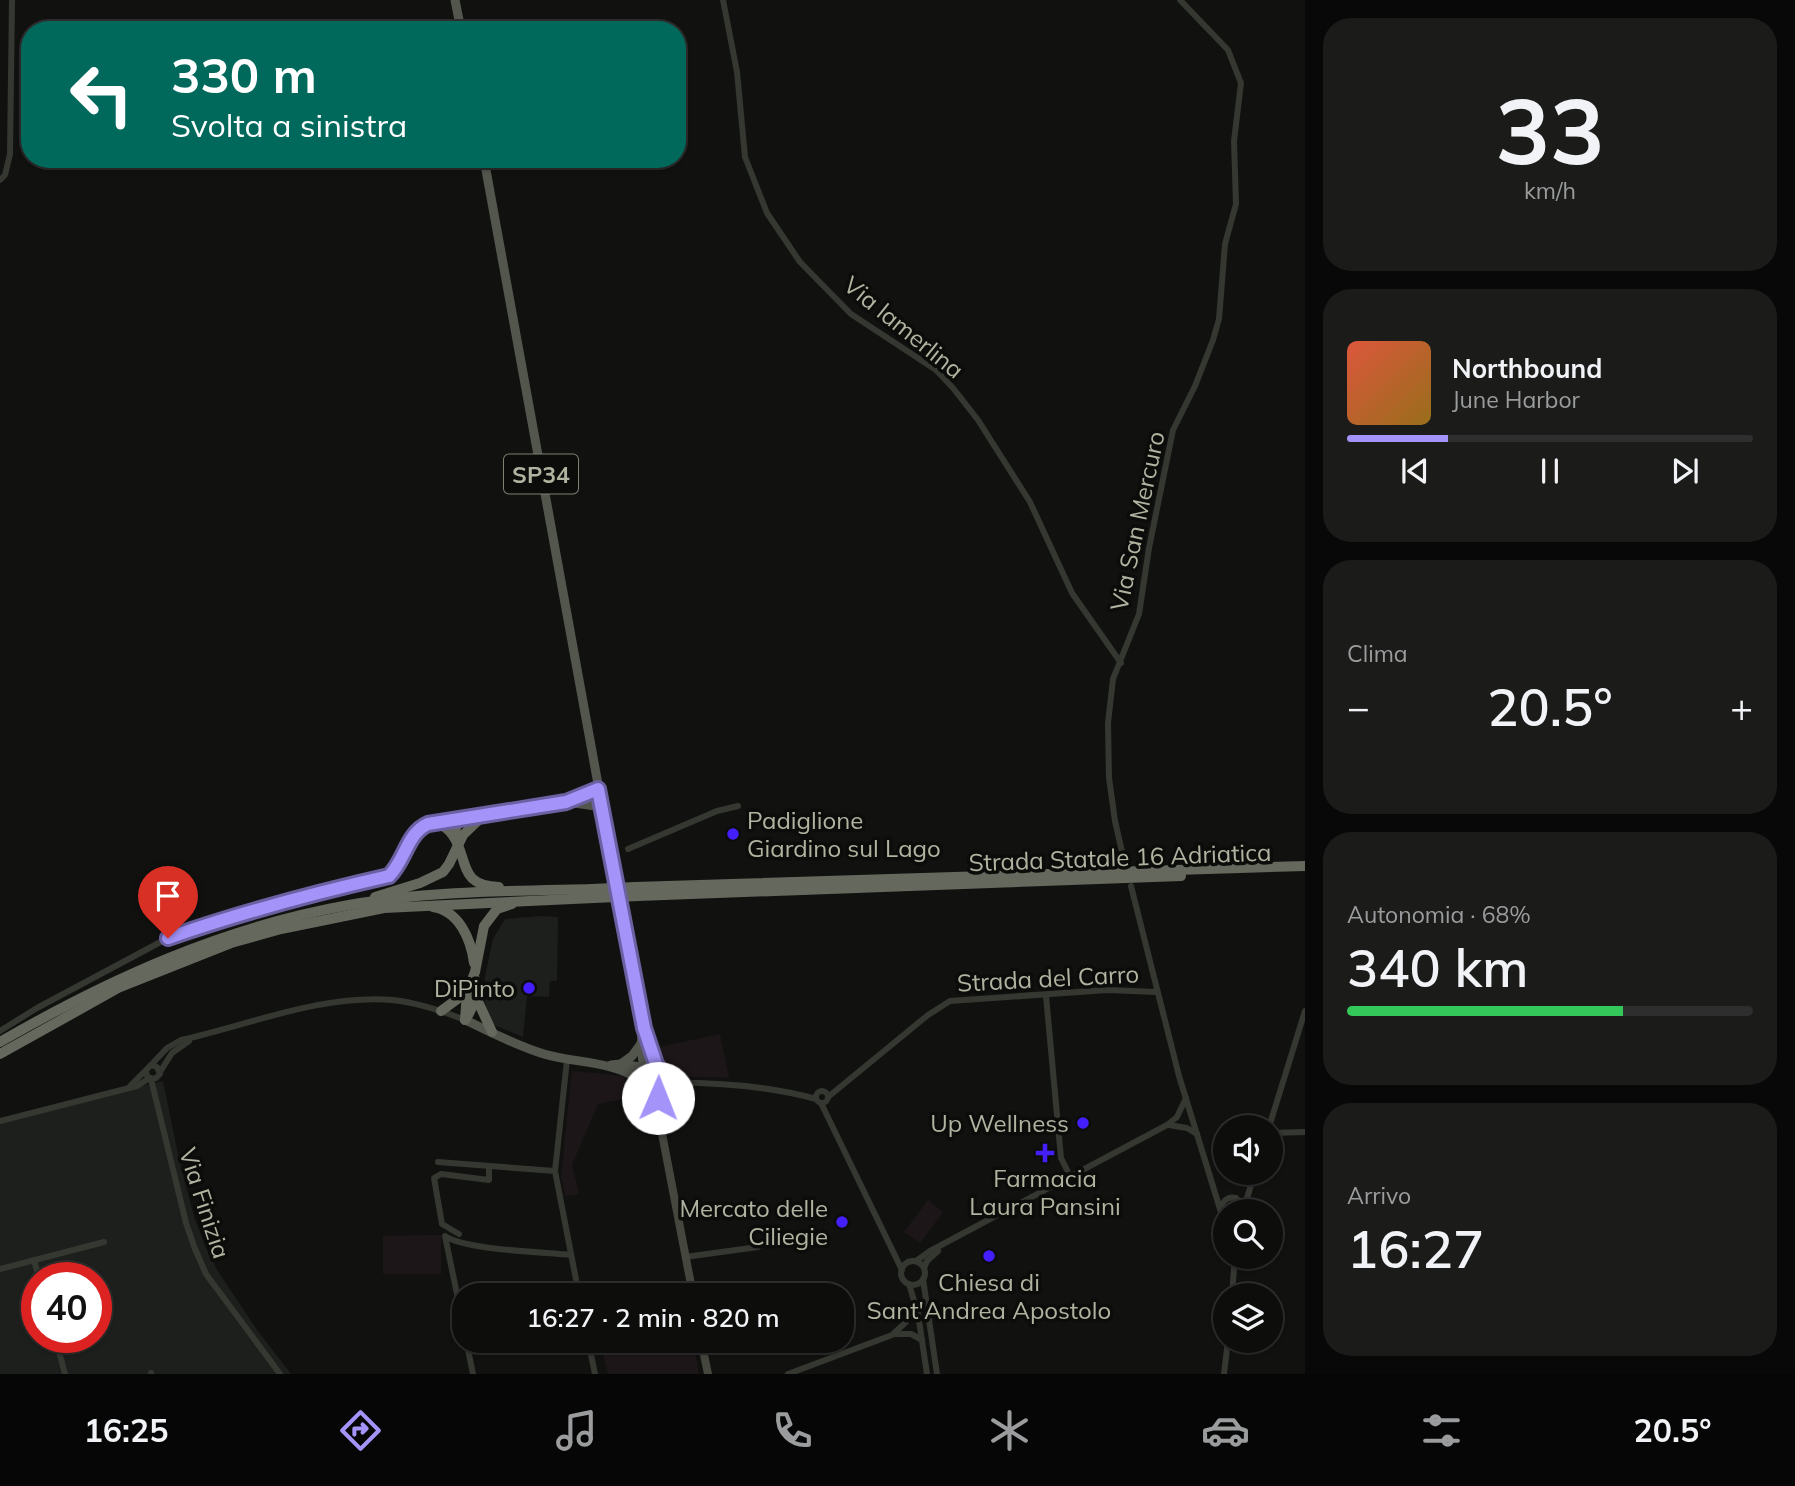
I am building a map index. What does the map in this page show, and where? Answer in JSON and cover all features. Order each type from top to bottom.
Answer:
[{"type":"highway","points":[[349,905],[434,877],[449,864],[458,839],[485,814]]},
{"type":"highway","points":[[458,819],[458,839],[465,870],[477,882],[490,887],[543,895]]},
{"type":"highway","points":[[437,822],[458,839]]},
{"type":"highway","name":"Strada Statale 16 Adriatica","points":[[637,892],[1305,866]]},
{"type":"highway","name":"Strada Statale 16 Adriatica","points":[[0,1042],[115,980],[169,957],[240,932],[349,905],[416,897],[1305,872]]},
{"type":"highway","points":[[465,1020],[484,926],[489,916],[497,909],[543,895]]},
{"type":"highway","name":"Strada Statale 16 Adriatica","points":[[0,1054],[120,987],[230,943],[349,914],[416,905],[543,895]]},
{"type":"highway","points":[[416,905],[442,908],[456,918],[472,950],[475,972]]},
{"type":"highway","points":[[441,1011],[471,994]]},
{"type":"highway","points":[[471,994],[492,1032]]},
{"type":"main road","points":[[455,0],[459,21]]},
{"type":"main road","name":"SP34","points":[[486,168],[598,789]]},
{"type":"main road","points":[[458,819],[566,802],[598,789],[644,1028],[656,1064],[662,1073],[653,1085],[606,1066],[567,1060],[523,1048],[465,1020]]},
{"type":"main road","points":[[566,802],[601,807]]},
{"type":"main road","points":[[638,1079],[642,1065],[641,1044],[644,1028]]},
{"type":"main road","points":[[621,1064],[632,1056],[641,1044]]},
{"type":"main road","points":[[606,1066],[656,1064]]},
{"type":"street","points":[[0,180],[5,175],[9,154],[12,0]]},
{"type":"street","name":"Via lamerlina","points":[[723,0],[737,72],[745,157],[767,213],[800,262],[852,314],[936,370],[953,388],[978,420],[1030,502],[1072,593],[1121,663]]},
{"type":"street","name":"Via San Mercuro","points":[[1125,865],[1109,778],[1108,723],[1113,679],[1139,614],[1149,548],[1173,430],[1195,386],[1219,319],[1226,244],[1236,204],[1234,141],[1241,83],[1228,50],[1180,0]]},
{"type":"street","points":[[628,849],[717,811],[738,806]]},
{"type":"street","points":[[0,1031],[37,1008],[168,938],[215,921],[389,876],[398,868],[420,827],[458,819]]},
{"type":"street","points":[[1131,886],[1191,1117],[1213,1182]]},
{"type":"street","name":"Strada del Carro","points":[[823,1097],[844,1084],[950,1000],[1046,996],[1107,990],[1157,992]]},
{"type":"street","points":[[1046,996],[1061,1158],[1070,1175]]},
{"type":"street","points":[[125,1089],[167,1048],[181,1040],[286,1013],[352,1001],[394,1000],[441,1011],[465,1020]]},
{"type":"street","points":[[1273,1115],[1305,1011]]},
{"type":"street","points":[[0,1121],[142,1084],[159,1074],[172,1053],[196,1037]]},
{"type":"street","points":[[567,1060],[555,1171],[577,1283]]},
{"type":"street","points":[[148,1068],[158,1067],[159,1074]]},
{"type":"street","name":"Via Finizia","points":[[148,1068],[186,1223],[195,1249],[206,1274],[280,1374]]},
{"type":"street","points":[[662,1073],[686,1082]]},
{"type":"street","name":"Via Finizia","points":[[157,1105],[159,1074]]},
{"type":"street","points":[[653,1085],[686,1082],[823,1097],[828,1115],[904,1280],[909,1284],[927,1374]]},
{"type":"street","points":[[658,1098],[675,1083]]},
{"type":"street","points":[[653,1085],[658,1098],[659,1118]]},
{"type":"street","points":[[653,1085],[690,1283]]},
{"type":"street","points":[[1178,1121],[1186,1098]]},
{"type":"street","points":[[901,1270],[930,1251],[1070,1175],[1185,1115],[1191,1117]]},
{"type":"street","points":[[1178,1121],[1197,1134]]},
{"type":"street","points":[[1283,1133],[1305,1132]]},
{"type":"street","points":[[438,1162],[555,1171]]},
{"type":"street","points":[[459,1234],[442,1224],[434,1178],[441,1174],[489,1180],[489,1166]]},
{"type":"street","points":[[1215,1185],[1233,1198]]},
{"type":"street","points":[[1228,1199],[1246,1192],[1250,1185]]},
{"type":"street","points":[[455,1283],[445,1236],[455,1242],[512,1251],[571,1255]]},
{"type":"street","points":[[0,1269],[104,1242]]},
{"type":"street","points":[[937,1374],[923,1279],[927,1261],[945,1245]]},
{"type":"street","points":[[685,1257],[758,1247]]},
{"type":"street","points":[[890,1248],[898,1257],[913,1261],[924,1268]]},
{"type":"street","points":[[909,1284],[917,1284],[923,1279]]},
{"type":"street","points":[[788,1374],[892,1335],[902,1329],[914,1301]]},
{"type":"street","points":[[892,1335],[911,1334],[922,1340]]},
{"type":"street","points":[[59,1353],[65,1374]]},
{"type":"street","points":[[469,1353],[473,1374]]},
{"type":"street","points":[[591,1353],[595,1374]]},
{"type":"street","points":[[704,1353],[708,1374]]},
{"type":"street","points":[[1224,1374],[1226,1353]]},
{"type":"shaded area","points":[[558,917],[557,981],[550,981],[549,997],[527,996],[523,1037],[494,1025],[484,996],[485,976],[493,939],[505,919]]},
{"type":"shaded area","points":[[720,1034],[729,1078],[694,1077],[673,1073],[659,1060],[655,1048]]},
{"type":"shaded area","points":[[572,1071],[625,1076],[629,1098],[598,1104],[572,1165],[579,1194],[565,1196],[561,1176]]},
{"type":"shaded area","points":[[163,1081],[194,1217],[207,1250],[255,1327],[291,1374],[0,1374],[0,1119]]},
{"type":"shaded area","points":[[928,1200],[943,1212],[920,1243],[904,1232]]},
{"type":"shaded area","points":[[441,1235],[441,1274],[383,1274],[383,1236]]},
{"type":"shaded area","points":[[603,1353],[695,1353],[699,1374],[608,1374]]},
{"type":"place","name":"Padiglione Giardino sul Lago","points":[[733,834]]},
{"type":"place","name":"DiPinto","points":[[529,988]]},
{"type":"place","name":"Up Wellness","points":[[1083,1123]]},
{"type":"place","name":"Farmacia Laura Pansini","points":[[1045,1153]]},
{"type":"place","name":"Mercato delle Ciliegie","points":[[842,1222]]},
{"type":"place","name":"Chiesa di Sant'Andrea Apostolo","points":[[989,1256]]},
{"type":"route","points":[[168,938],[215,921],[389,876],[398,868],[420,827],[428,824],[566,802],[598,789],[644,1028],[656,1064],[662,1073],[661,1080],[656,1085],[658,1098]]}]
